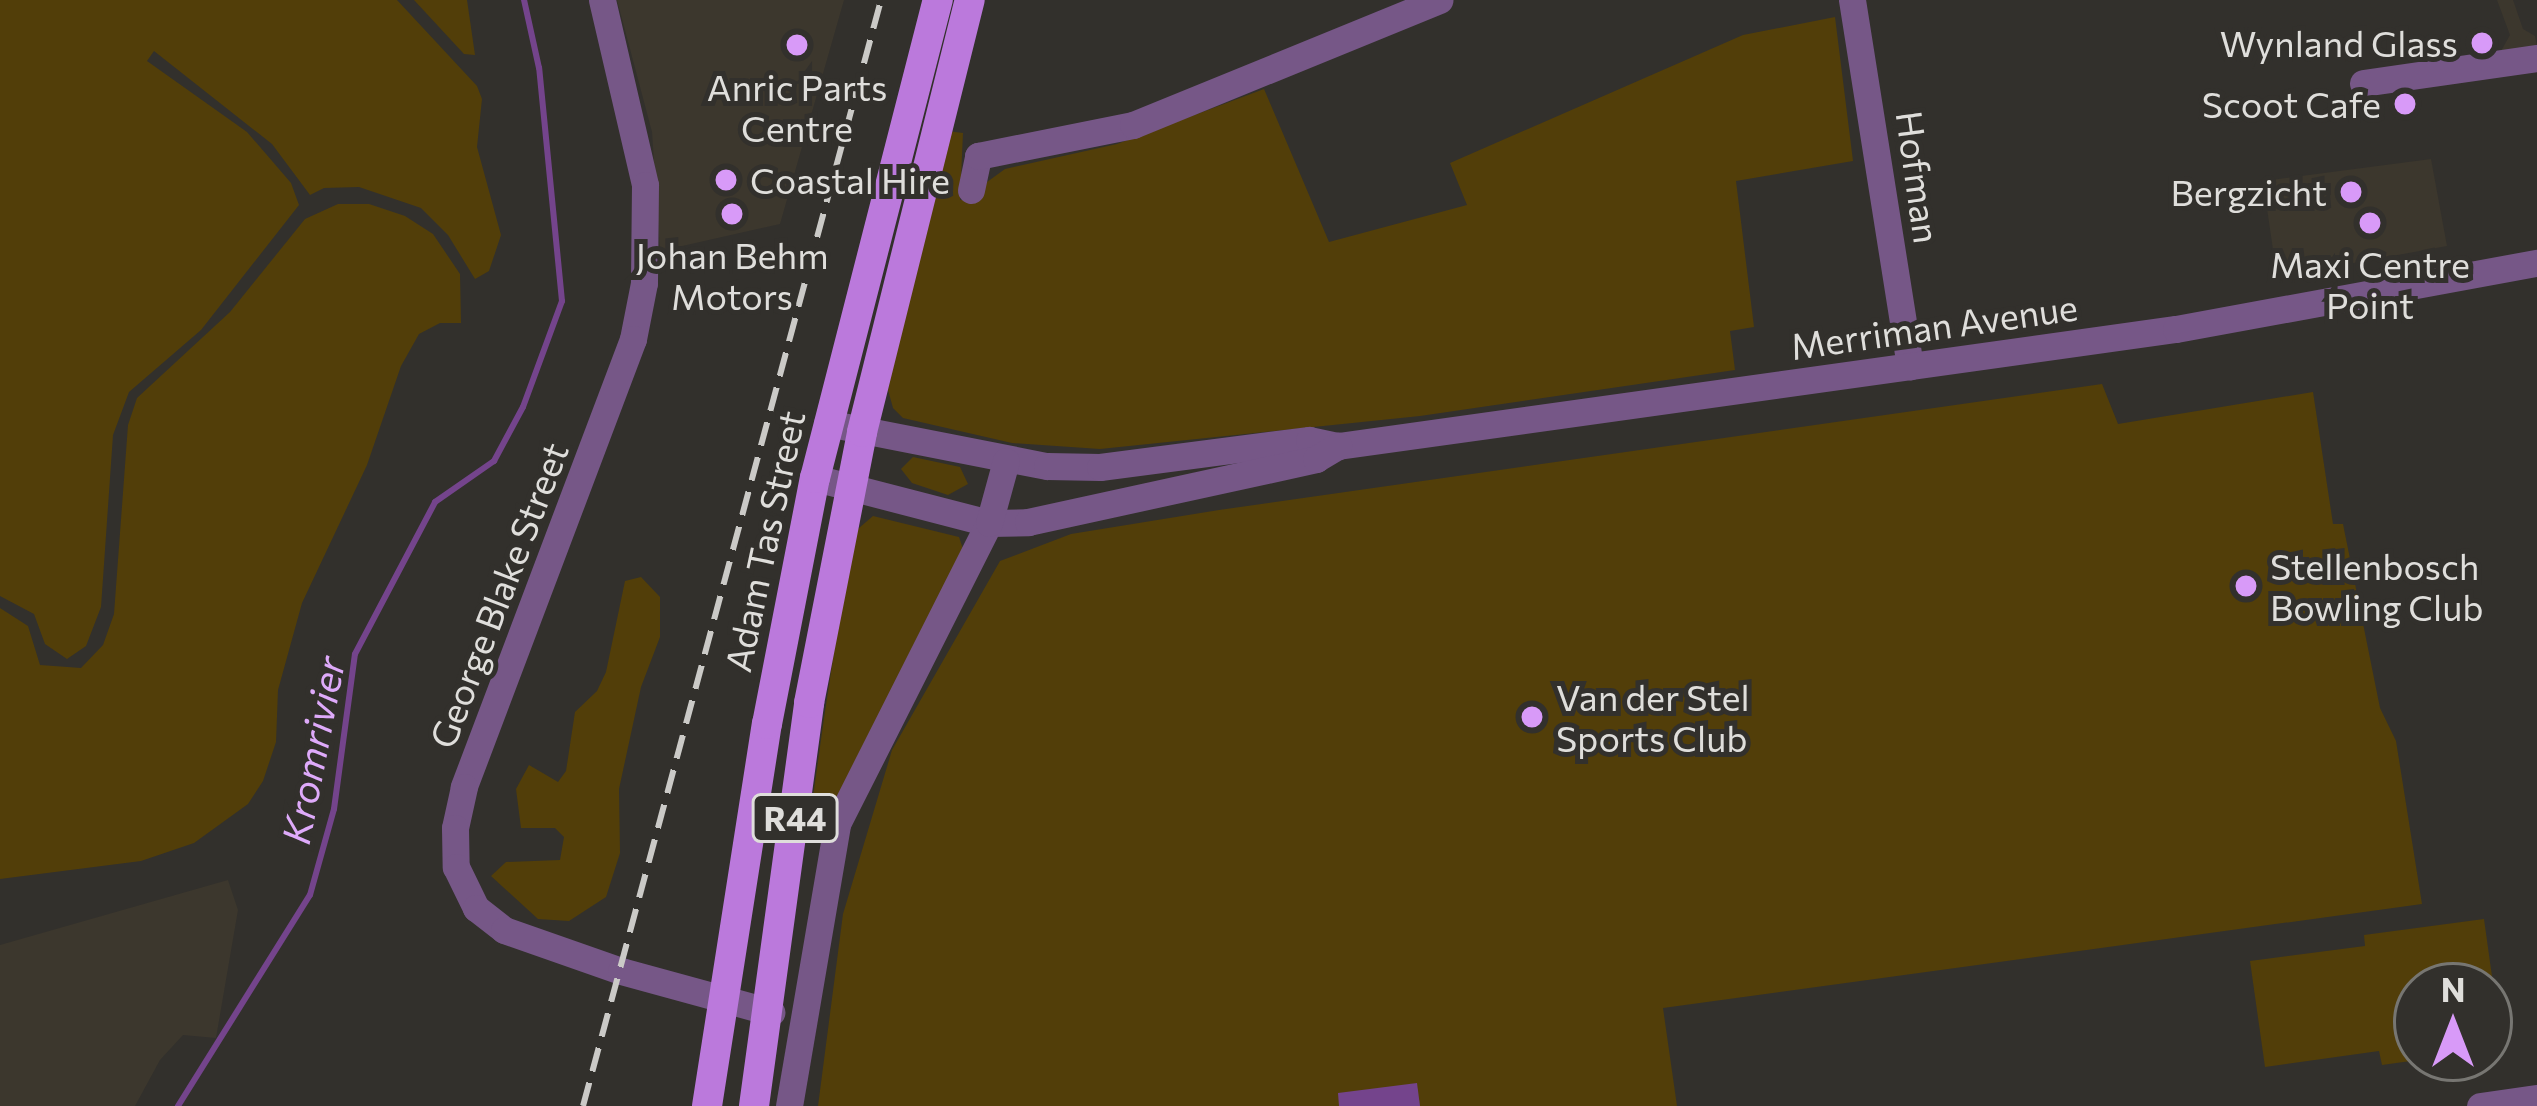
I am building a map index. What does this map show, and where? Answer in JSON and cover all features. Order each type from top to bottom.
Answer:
[{"type":"main road","name":"Adam Tas Street","points":[[707,1106],[720,1000],[815,478],[938,0]]},
{"type":"main road","name":"Adam Tas Street","points":[[754,1106],[771,1012],[808,703],[862,431],[970,0]]},
{"type":"street","name":"George Blake Street","points":[[602,0],[645,185],[644,283],[633,339],[464,787],[455,828],[456,867],[476,908],[504,930],[771,1012]]},
{"type":"street","points":[[971,190],[978,155],[1133,124],[1439,0]]},
{"type":"street","name":"Hofman","points":[[1852,0],[1910,366]]},
{"type":"street","points":[[2362,83],[2537,58]]},
{"type":"street","name":"Merriman Avenue","points":[[827,422],[1006,460],[1100,467],[1310,440],[1338,446],[2176,329],[2537,263]]},
{"type":"street","name":"Merriman Avenue","points":[[815,478],[989,523],[1028,522],[1316,459],[1338,446]]},
{"type":"street","points":[[789,1106],[837,824],[989,523],[1006,460]]},
{"type":"street","points":[[2480,1106],[2537,1098]]},
{"type":"shaded area","points":[[0,0],[397,0],[477,86],[482,99],[477,147],[501,235],[489,271],[475,279],[448,235],[421,208],[359,187],[324,188],[310,195],[272,144],[154,51],[147,61],[247,132],[291,183],[299,205],[201,330],[129,392],[113,435],[101,607],[86,646],[67,659],[45,644],[34,614],[0,596]]},
{"type":"shaded area","points":[[414,0],[467,0],[475,55],[464,54]]},
{"type":"shaded area","points":[[617,0],[844,0],[780,224],[660,251],[652,132]]},
{"type":"shaded area","points":[[2497,0],[2513,0],[2523,29],[2535,36],[2537,46],[2501,51],[2510,35]]},
{"type":"shaded area","points":[[1835,17],[1853,161],[1736,181],[1754,327],[1730,331],[1735,370],[1420,416],[1100,449],[1012,443],[903,418],[893,408],[888,390],[947,131],[963,133],[960,200],[977,200],[987,182],[1005,169],[1117,144],[1264,89],[1329,242],[1467,205],[1450,163],[1743,35]]},
{"type":"shaded area","name":"Bergzicht","points":[[2431,159],[2447,246],[2277,277],[2263,181]]},
{"type":"shaded area","points":[[338,204],[369,204],[405,216],[433,234],[460,274],[461,323],[440,323],[419,334],[401,366],[367,465],[302,603],[278,690],[276,742],[263,781],[248,804],[194,843],[141,861],[0,879],[0,608],[28,626],[40,665],[81,668],[103,645],[114,614],[128,425],[137,398],[230,312],[305,219]]},
{"type":"shaded area","name":"Van der Stel Sports Club","points":[[2102,384],[2118,424],[2313,392],[2333,524],[2343,524],[2380,708],[2396,741],[2422,904],[1663,1008],[1677,1106],[818,1106],[843,914],[892,750],[1000,561],[1071,534],[1219,510]]},
{"type":"shaded area","points":[[913,457],[960,467],[968,484],[948,495],[912,483],[901,469]]},
{"type":"shaded area","points":[[873,516],[959,537],[963,549],[830,811],[812,804],[824,718],[852,534]]},
{"type":"shaded area","points":[[641,577],[660,597],[660,637],[641,687],[619,789],[620,853],[606,897],[569,921],[538,919],[491,876],[506,862],[560,860],[564,837],[555,828],[521,828],[516,789],[529,765],[558,782],[566,771],[575,712],[597,691],[606,672],[625,581]]},
{"type":"shaded area","points":[[228,880],[238,910],[216,1038],[183,1035],[160,1060],[135,1106],[0,1106],[0,945]]},
{"type":"shaded area","points":[[2484,919],[2490,962],[2393,962],[2393,1063],[2382,1065],[2379,1051],[2265,1067],[2250,961],[2365,946],[2364,935]]},
{"type":"shaded area","points":[[1417,1083],[1420,1106],[1339,1106],[1338,1093]]},
{"type":"waterway","name":"Kromrivier","points":[[178,1106],[310,895],[334,809],[355,654],[435,502],[494,461],[523,407],[562,301],[539,68],[524,0]]},
{"type":"railway","points":[[583,1106],[881,0]]},
{"type":"place","name":"Wynland Glass","points":[[2482,43]]},
{"type":"place","name":"Anric Parts Centre","points":[[797,45]]},
{"type":"place","name":"Scoot Cafe","points":[[2405,104]]},
{"type":"place","name":"Coastal Hire","points":[[726,180]]},
{"type":"place","name":"Bergzicht","points":[[2351,192]]},
{"type":"place","name":"Johan Behm Motors","points":[[732,214]]},
{"type":"place","name":"Maxi Centre Point","points":[[2370,223]]},
{"type":"place","name":"Stellenbosch Bowling Club","points":[[2246,586]]},
{"type":"place","name":"Van der Stel Sports Club","points":[[1532,717]]}]
